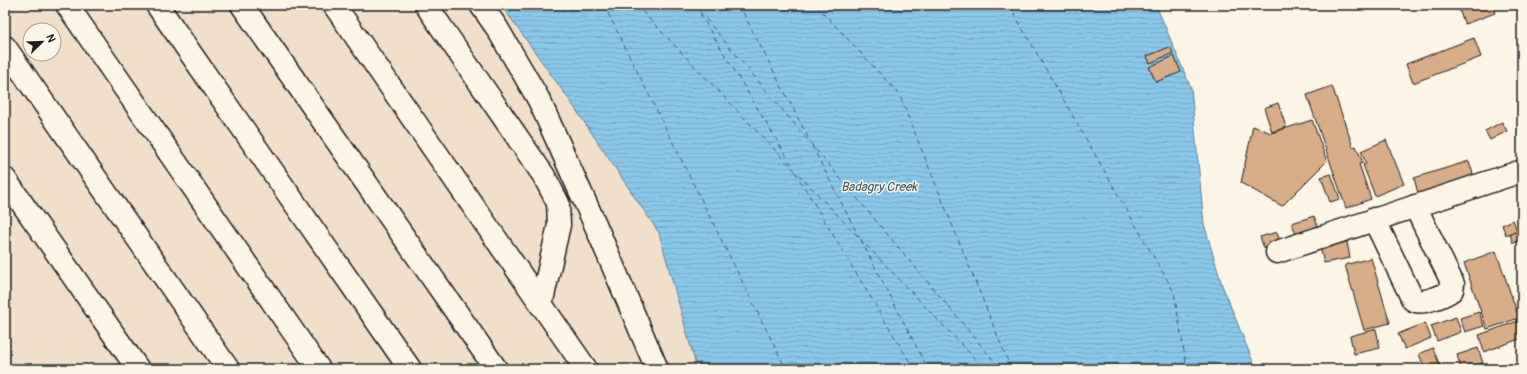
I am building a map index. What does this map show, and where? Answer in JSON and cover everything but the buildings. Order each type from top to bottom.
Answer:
[{"type":"lane","points":[[67,5],[319,369]]},
{"type":"lane","points":[[157,5],[410,369]]},
{"type":"lane","points":[[242,5],[496,369]]},
{"type":"lane","points":[[334,5],[586,369]]},
{"type":"lane","points":[[426,5],[544,176],[558,203],[559,225],[541,305]]},
{"type":"lane","points":[[481,5],[497,28],[539,100],[595,224],[657,369]]},
{"type":"lane","points":[[5,46],[228,369]]},
{"type":"lane","points":[[1277,252],[1522,171]]},
{"type":"lane","points":[[5,179],[138,369]]},
{"type":"lane","points":[[1374,219],[1412,300],[1422,302],[1447,294],[1452,290],[1453,284],[1415,206]]},
{"type":"shaded area","points":[[5,5],[501,5],[568,98],[659,233],[697,369],[5,369]]},
{"type":"water","name":"Badagry Creek","points":[[501,5],[1156,5],[1191,88],[1204,224],[1222,285],[1256,369],[697,369],[659,233],[568,98]]},
{"type":"ferry route","points":[[604,5],[786,369]]},
{"type":"ferry route","points":[[636,5],[985,369]]},
{"type":"ferry route","points":[[694,5],[1001,369]]},
{"type":"ferry route","points":[[739,5],[810,141]]},
{"type":"ferry route","points":[[816,5],[899,94],[1011,369]]},
{"type":"ferry route","points":[[1009,5],[1174,292],[1187,369]]},
{"type":"ferry route","points":[[700,14],[793,167]]},
{"type":"ferry route","points":[[812,146],[859,237]]},
{"type":"ferry route","points":[[795,172],[914,369]]},
{"type":"ferry route","points":[[861,240],[928,369]]}]
